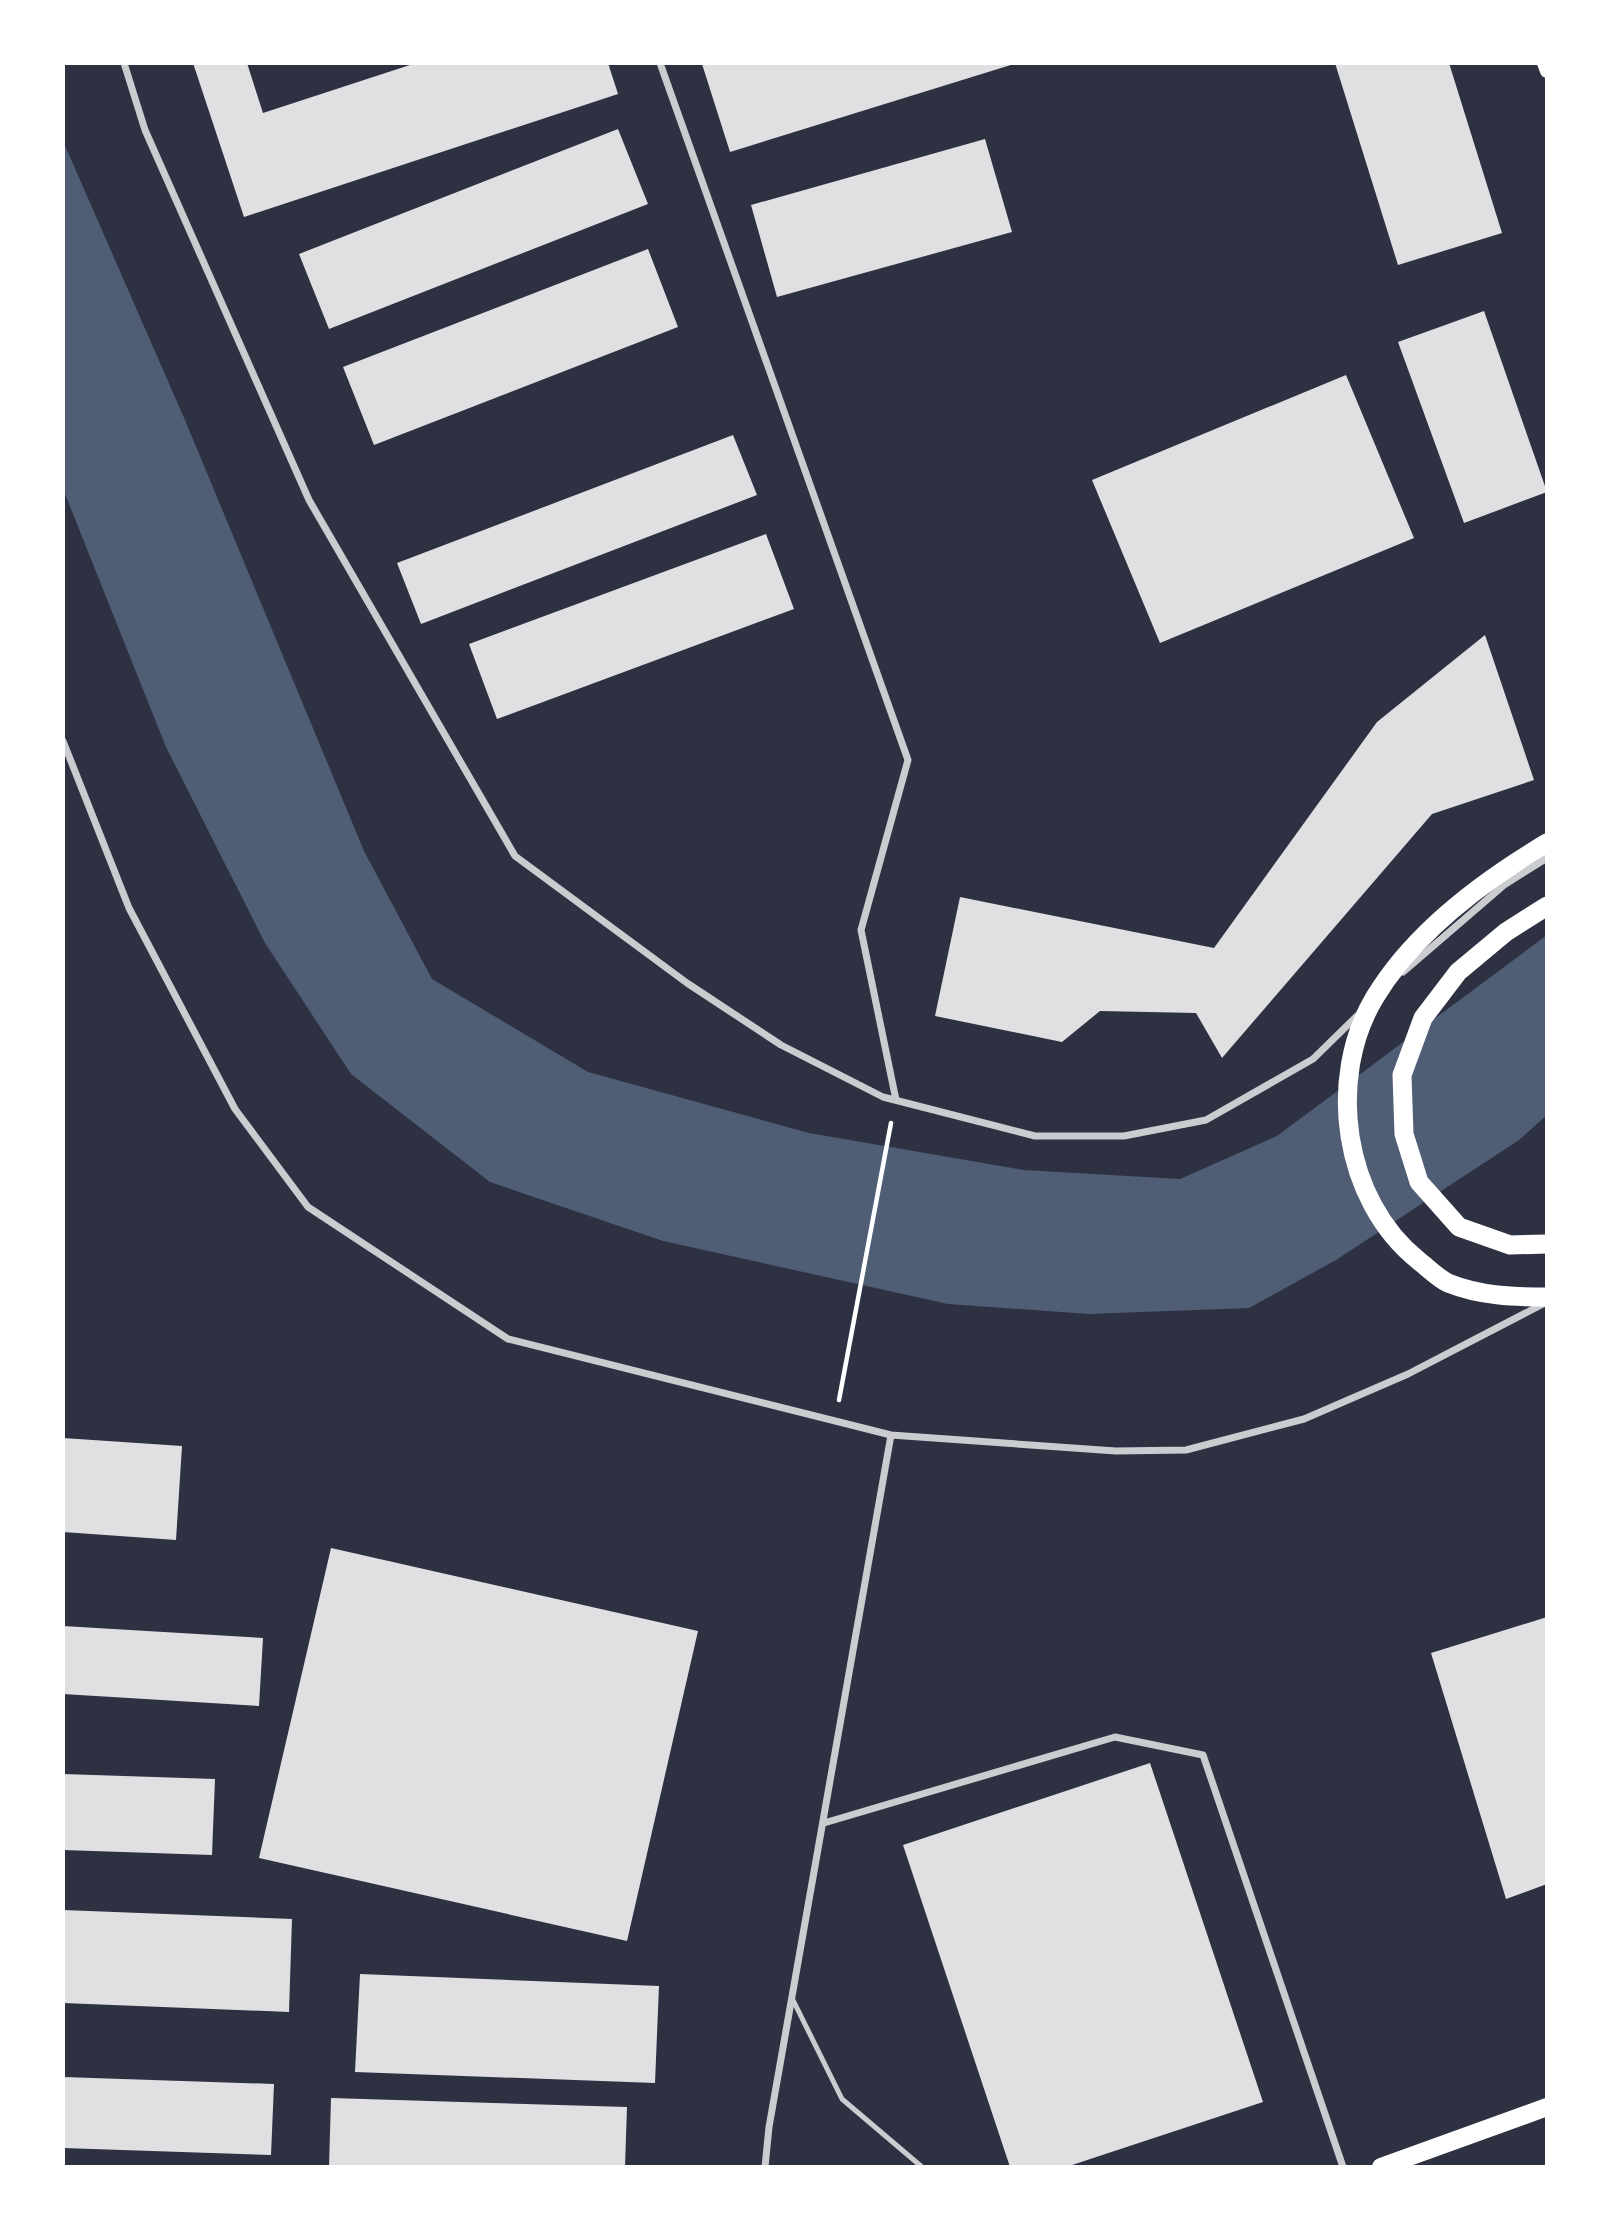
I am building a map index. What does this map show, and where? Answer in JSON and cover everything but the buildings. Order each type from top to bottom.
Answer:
[{"type":"highway","points":[[1547,843],[1510,865],[1451,912],[1406,954],[1375,997],[1357,1034],[1347,1071],[1349,1136],[1368,1196],[1397,1244],[1447,1282],[1500,1296],[1547,1299]]},
{"type":"highway","points":[[1547,906],[1506,932],[1458,972],[1423,1018],[1402,1075],[1404,1134],[1419,1182],[1459,1227],[1510,1245],[1547,1244]]},
{"type":"main road","points":[[1544,63],[1547,71]]},
{"type":"main road","points":[[1381,2167],[1547,2107]]},
{"type":"street","points":[[124,63],[145,130],[309,500],[515,856],[687,983],[781,1045],[896,1100],[1035,1136],[1124,1136],[1206,1120],[1312,1059],[1414,961],[1504,885],[1547,858]]},
{"type":"street","points":[[660,63],[908,760],[861,930],[896,1100]]},
{"type":"street","points":[[63,741],[135,920],[235,1109],[308,1207],[508,1339],[891,1436],[1116,1451],[1186,1450],[1304,1419],[1408,1374],[1547,1299]]},
{"type":"street","points":[[765,2167],[792,1997],[891,1436]]},
{"type":"street","points":[[824,1823],[1115,1737],[1203,1755],[1343,2167]]},
{"type":"lane","points":[[792,1997],[842,2099],[922,2167]]},
{"type":"path","points":[[835,1421],[857,1319],[896,1100]]},
{"type":"water","points":[[63,141],[185,420],[364,851],[432,979],[588,1072],[809,1133],[1024,1170],[1180,1179],[1277,1136],[1547,935],[1547,1115],[1519,1140],[1336,1260],[1249,1308],[1089,1314],[948,1304],[663,1241],[490,1182],[351,1074],[265,943],[166,747],[63,489]]}]
